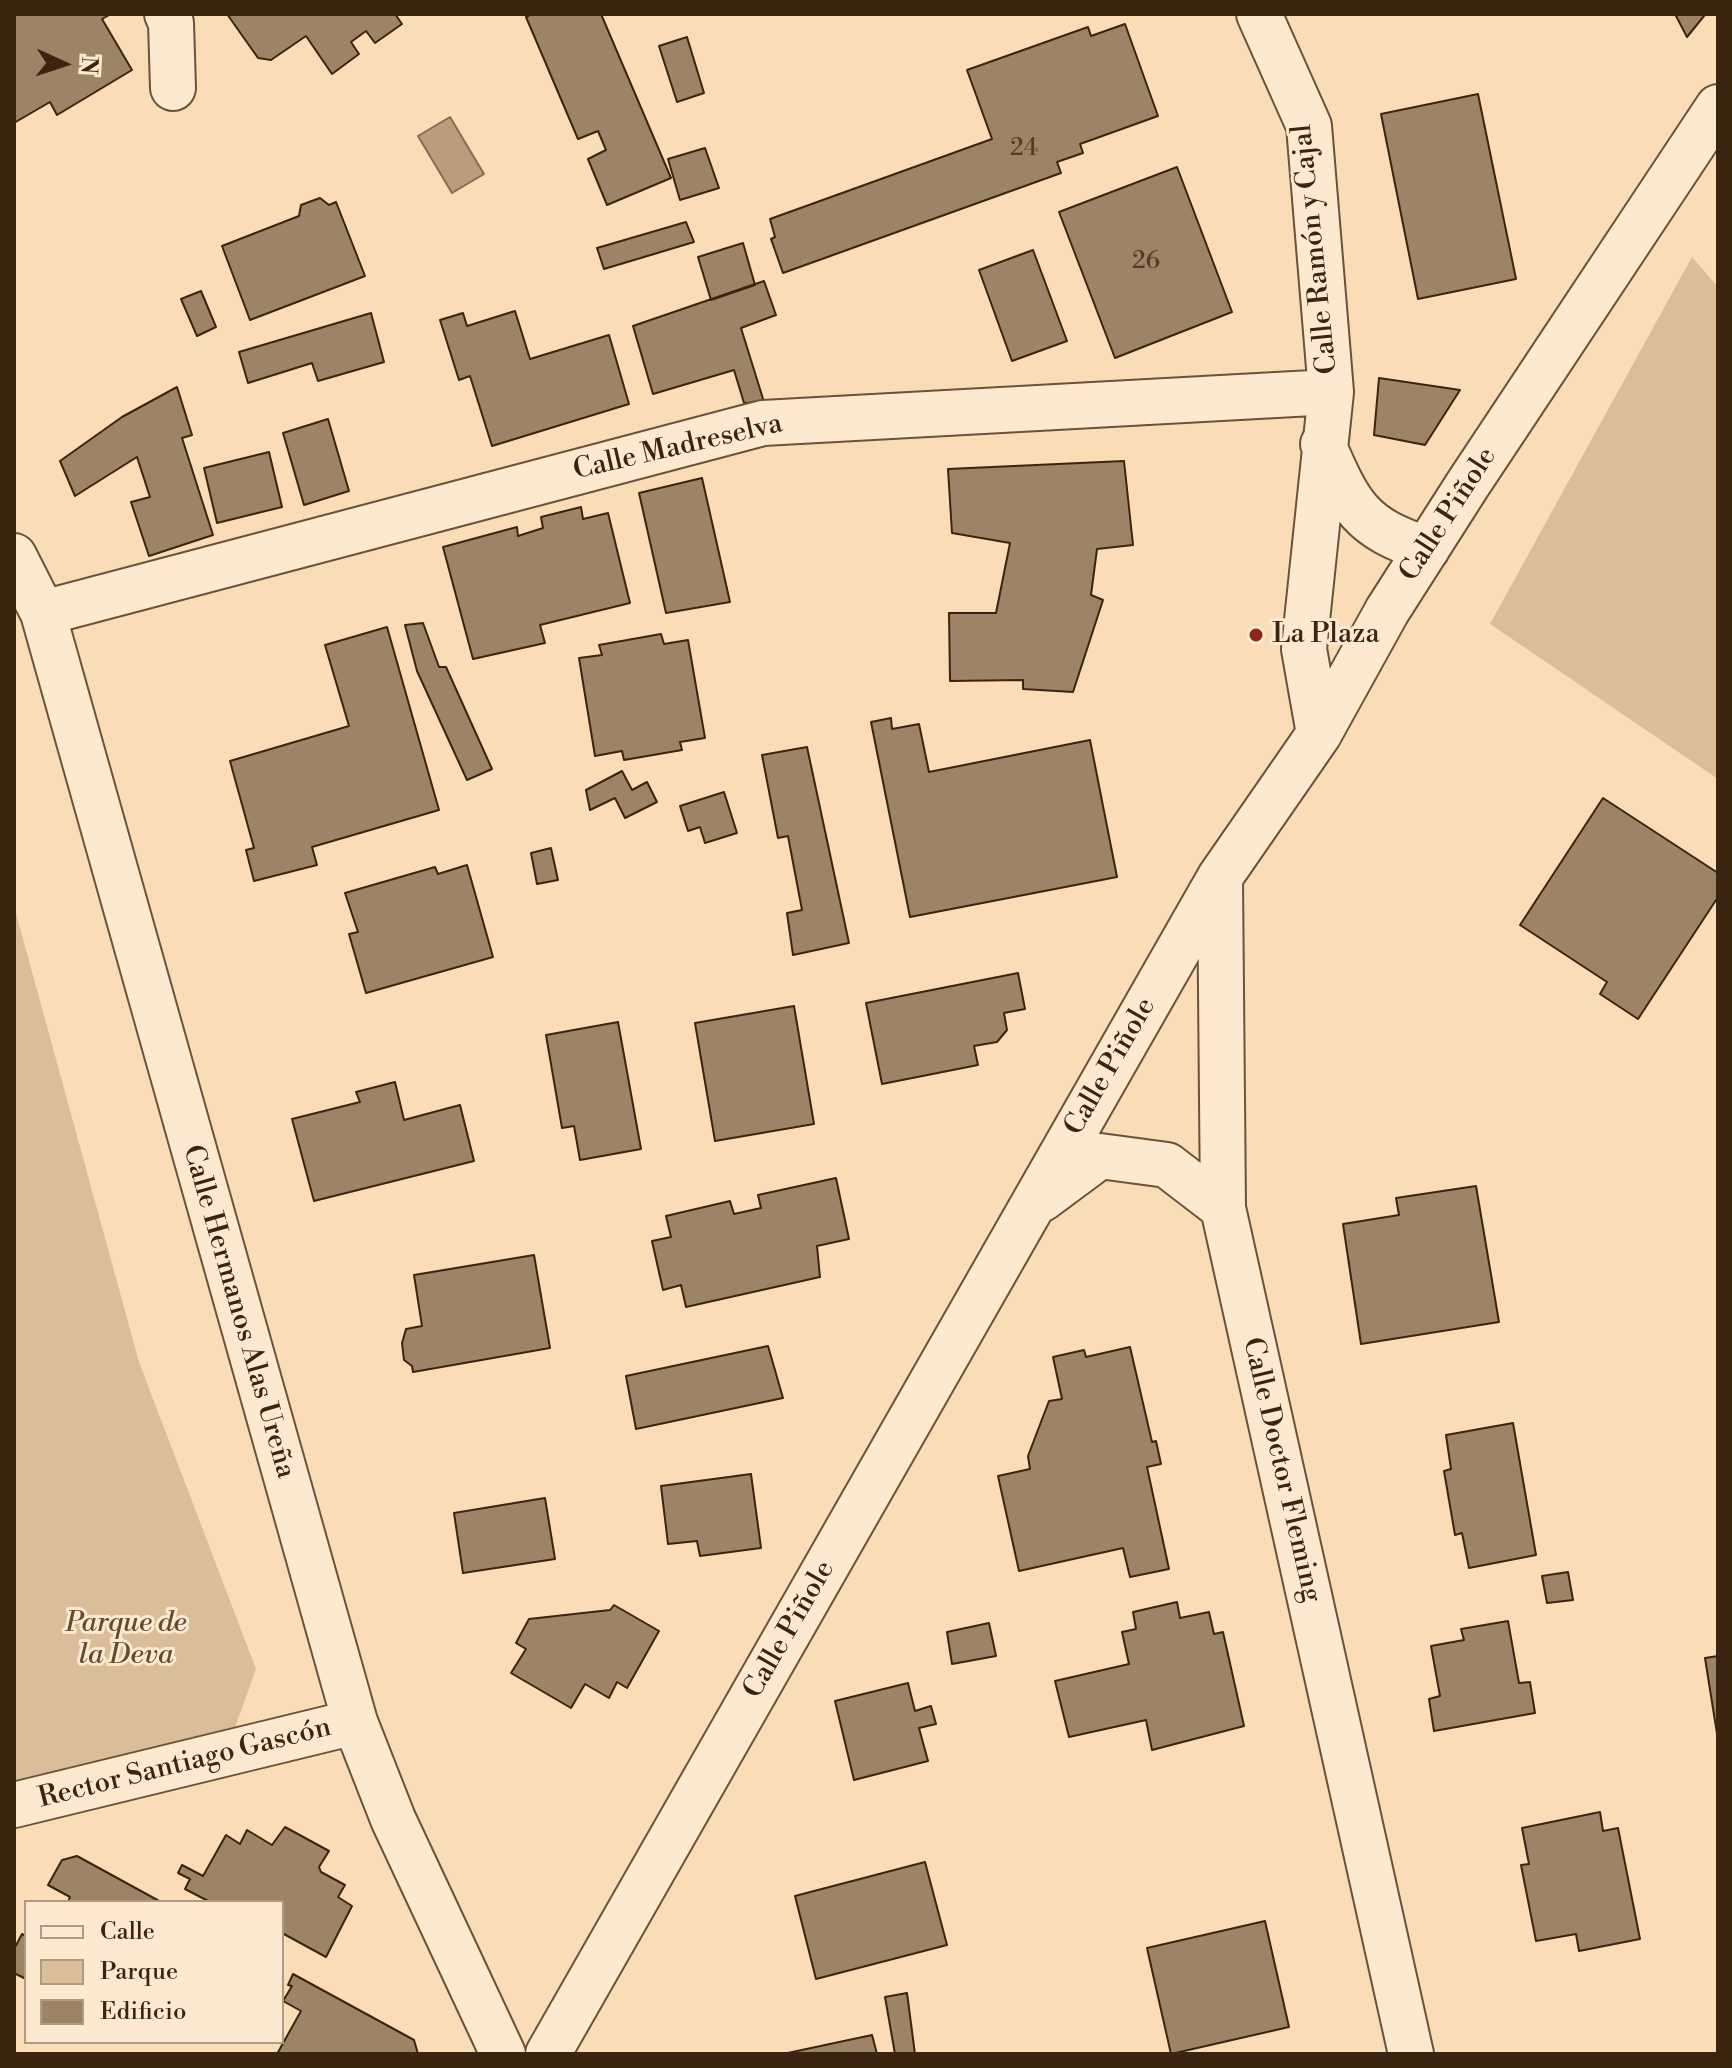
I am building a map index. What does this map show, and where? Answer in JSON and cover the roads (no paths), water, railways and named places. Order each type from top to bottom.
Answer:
[{"type":"street","points":[[167,14],[171,23],[173,88]]},
{"type":"street","name":"Calle Ramón y Cajal","points":[[1259,14],[1309,126],[1331,392],[1323,444],[1304,649],[1319,734]]},
{"type":"street","name":"Calle Piñole","points":[[548,2054],[1220,877],[1319,734],[1387,611],[1718,107]]},
{"type":"street","name":"Calle Madreselva","points":[[43,613],[763,423],[1331,392]]},
{"type":"street","points":[[1323,444],[1342,489],[1360,514],[1389,537],[1427,549]]},
{"type":"street","name":"Calle Hermanos Alas Ureña","points":[[14,556],[43,613],[355,1722],[393,1819],[503,2054]]},
{"type":"street","name":"Calle Doctor Fleming","points":[[1220,877],[1223,1208],[1411,2054]]},
{"type":"street","points":[[1031,1207],[1100,1156],[1167,1165],[1223,1208]]},
{"type":"street","name":"Rector Santiago Gascón","points":[[14,1805],[355,1722]]},
{"type":"place","name":"La Plaza","points":[[1256,635]]},
{"type":"park label","name":"Parque de la Deva","points":[[126,1640]]}]
